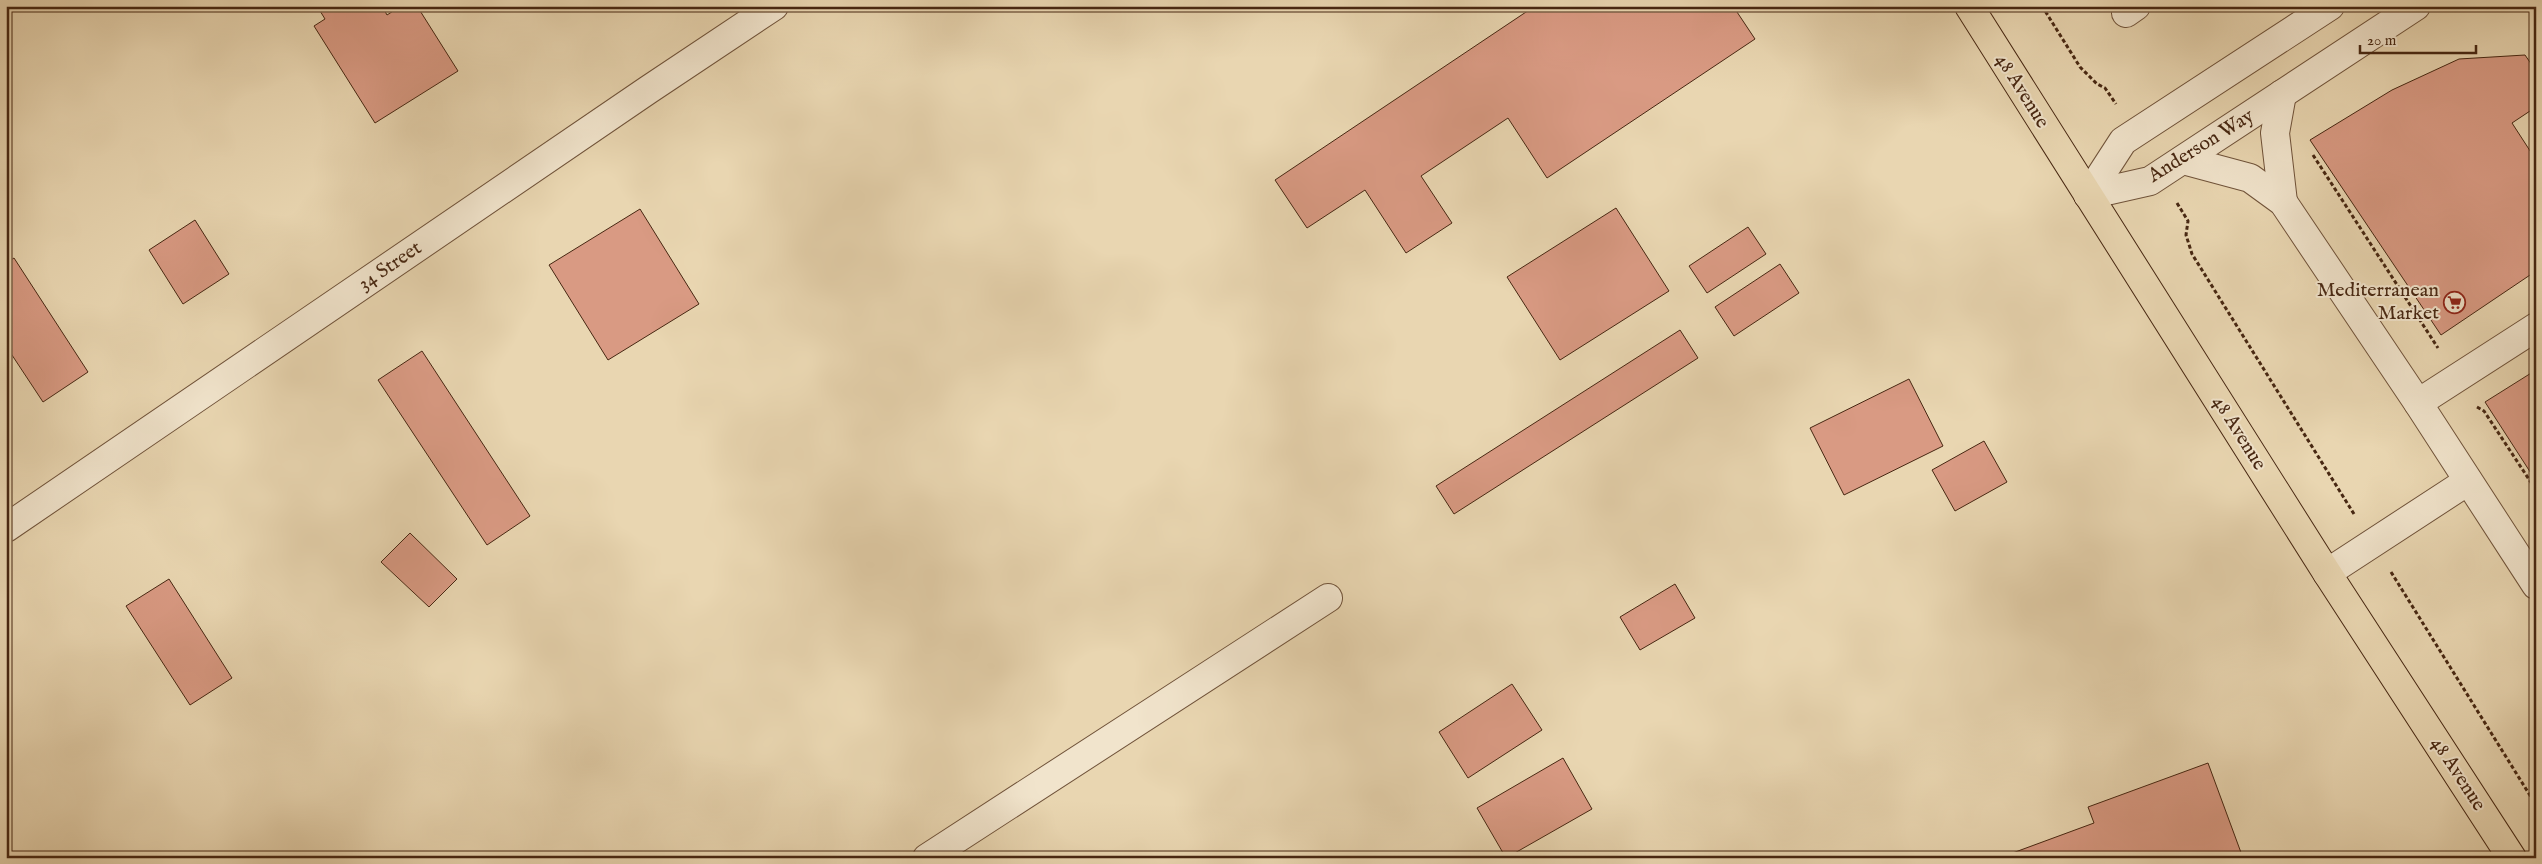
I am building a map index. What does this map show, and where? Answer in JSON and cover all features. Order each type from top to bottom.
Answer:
[{"type":"main road","name":"48 Avenue","points":[[1968,6],[2327,573],[2512,858]]},
{"type":"street","name":"34 Street","points":[[6,528],[774,6]]},
{"type":"street","points":[[2088,195],[2124,141],[2330,6]]},
{"type":"street","name":"Anderson Way","points":[[2088,195],[2150,182],[2416,6]]},
{"type":"street","points":[[2282,94],[2275,133],[2283,202]]},
{"type":"street","points":[[2183,160],[2250,178],[2283,202],[2418,403],[2536,585]]},
{"type":"street","points":[[2418,403],[2536,327]]},
{"type":"street","points":[[2327,573],[2468,481]]},
{"type":"street","points":[[927,858],[1328,598]]},
{"type":"path","points":[[2042,6],[2080,67],[2096,84],[2105,88]]},
{"type":"path","points":[[2309,148],[2438,348]]},
{"type":"path","points":[[2476,406],[2484,411],[2536,490]]},
{"type":"building","points":[[317,6],[382,6],[387,15],[401,6],[417,6],[458,71],[375,123],[314,26],[325,19]]},
{"type":"building","points":[[1535,6],[1733,6],[1755,39],[1547,178],[1508,118],[1421,176],[1452,223],[1406,253],[1365,190],[1307,228],[1275,180]]},
{"type":"building","points":[[2525,55],[2536,71],[2536,107],[2512,123],[2536,160],[2536,271],[2441,335],[2310,140],[2392,90],[2459,59]]},
{"type":"building","points":[[1616,208],[1669,291],[1560,360],[1507,277]]},
{"type":"building","points":[[640,209],[699,304],[608,360],[549,265]]},
{"type":"building","points":[[195,220],[229,274],[183,304],[149,250]]},
{"type":"building","points":[[1748,227],[1766,254],[1707,293],[1689,266]]},
{"type":"building","points":[[14,258],[88,372],[43,402],[6,346],[6,263]]},
{"type":"building","points":[[1780,264],[1799,293],[1734,336],[1715,307]]},
{"type":"building","points":[[1680,330],[1698,358],[1454,514],[1436,486]]},
{"type":"building","points":[[422,351],[530,516],[487,545],[378,380]]},
{"type":"building","points":[[2536,370],[2536,481],[2485,402]]},
{"type":"building","points":[[1909,379],[1943,446],[1844,495],[1810,428]]},
{"type":"building","points":[[1984,441],[2007,482],[1955,511],[1932,470]]},
{"type":"building","points":[[410,533],[457,579],[429,607],[381,562]]},
{"type":"building","points":[[169,579],[232,678],[190,705],[126,606]]},
{"type":"building","points":[[1675,584],[1695,618],[1640,650],[1620,617]]},
{"type":"building","points":[[1512,684],[1542,730],[1468,778],[1439,732]]},
{"type":"building","points":[[1563,758],[1592,809],[1506,858],[1477,808]]},
{"type":"building","points":[[2208,763],[2243,858],[1999,858],[2094,823],[2088,807]]},
{"type":"place","name":"Mediterranean Market","points":[[2455,302]]}]
